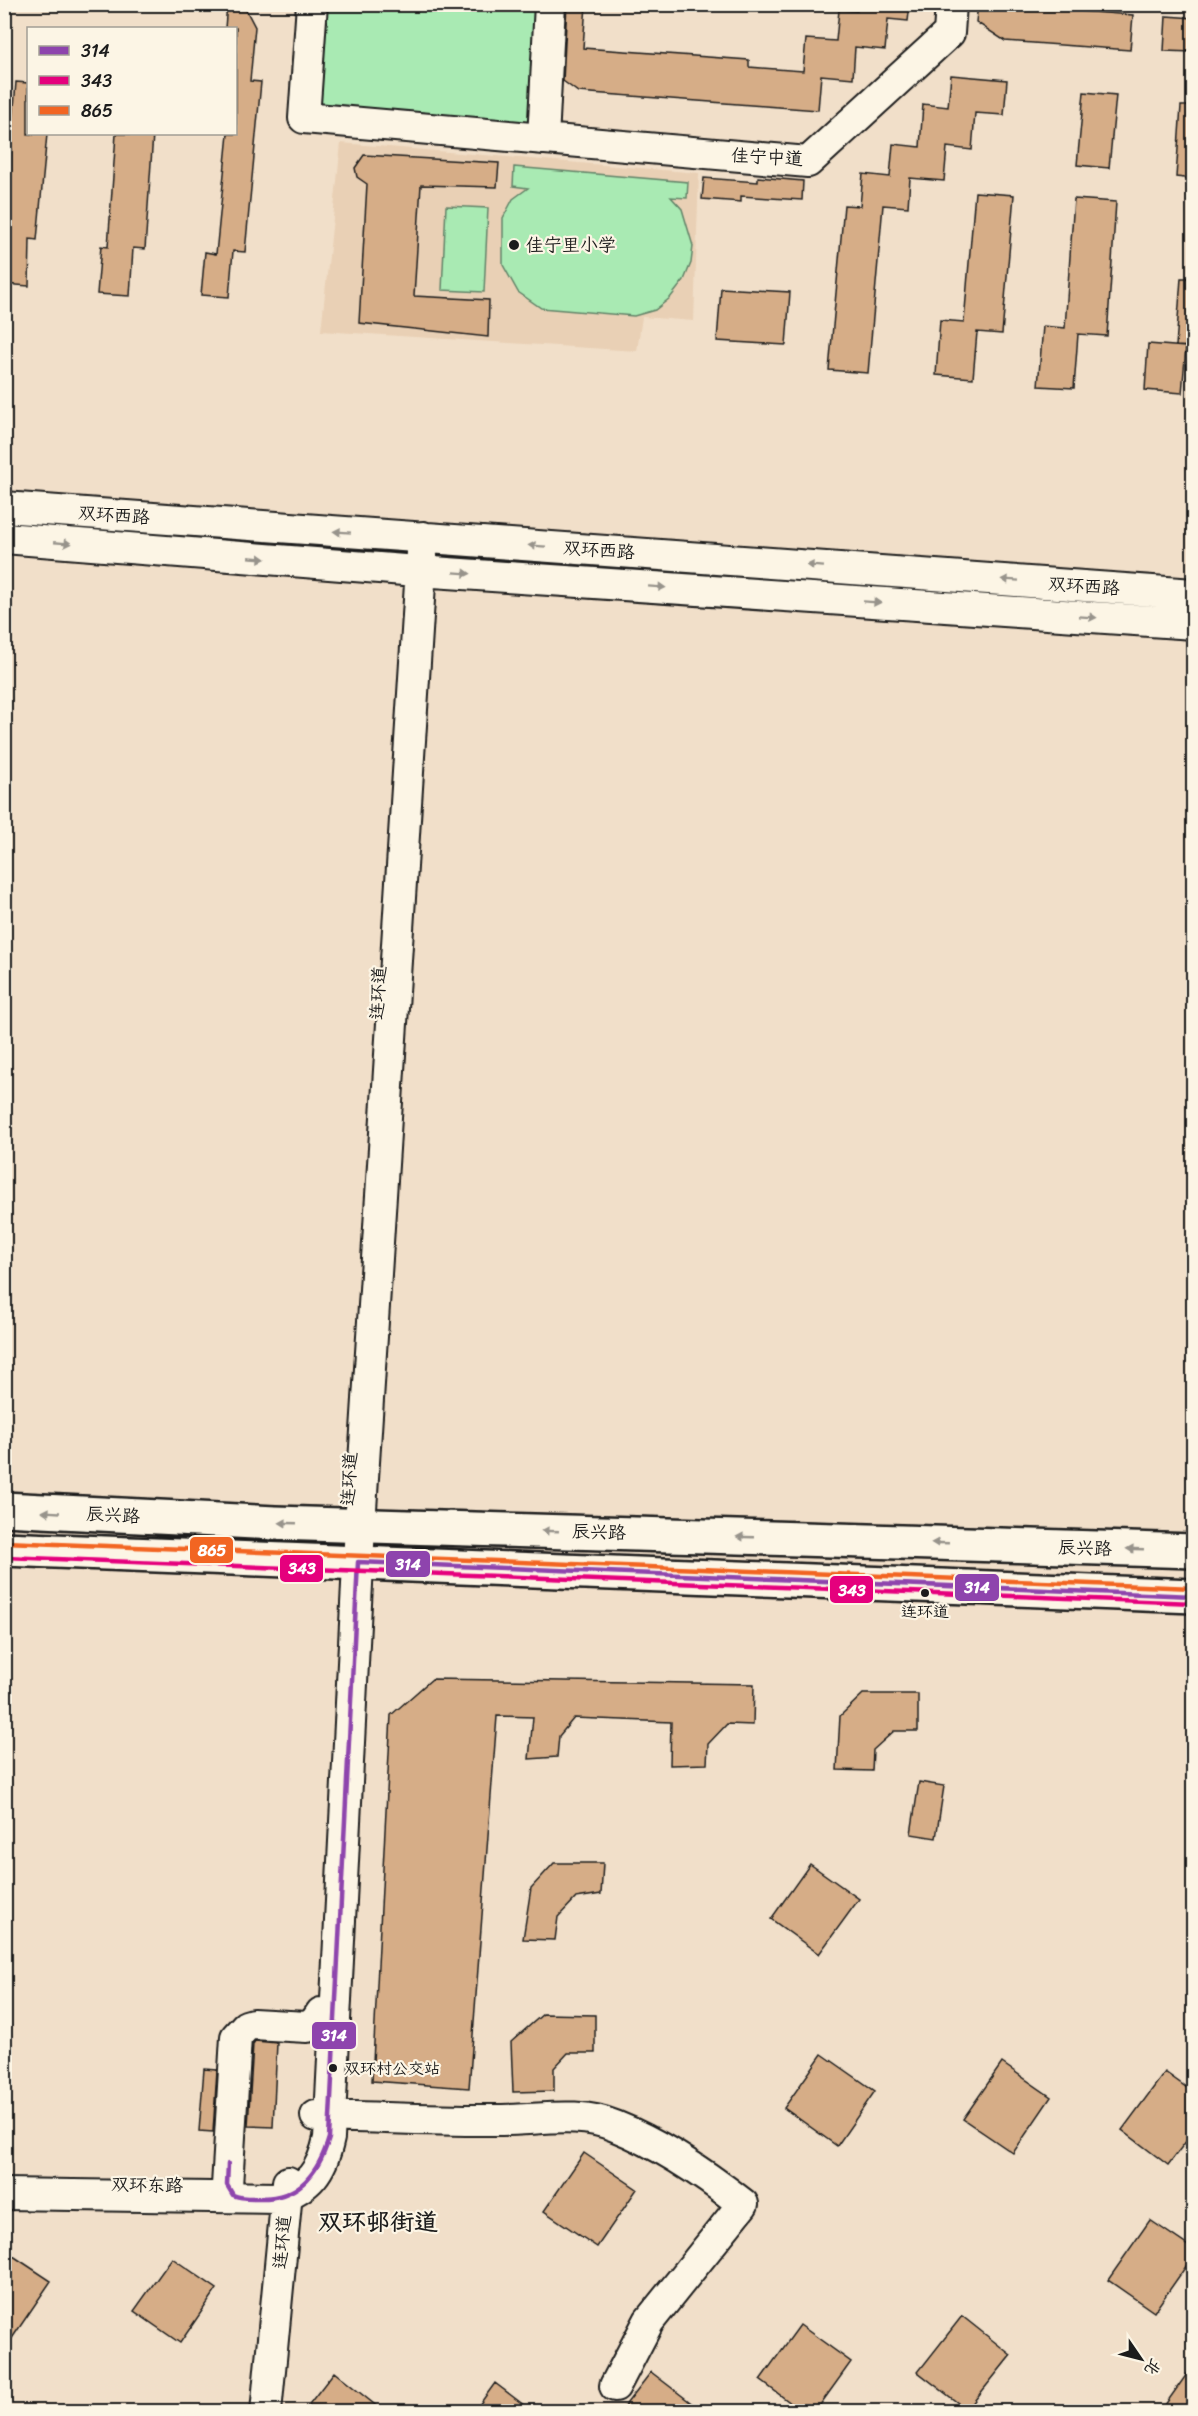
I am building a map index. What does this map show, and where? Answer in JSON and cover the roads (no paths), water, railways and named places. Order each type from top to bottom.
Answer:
[{"type":"main road","name":"辰兴路","points":[[4,1509],[353,1525],[1194,1551]]},
{"type":"main road","name":"辰兴路","points":[[4,1549],[1194,1596]]},
{"type":"street","name":"佳宁中道","points":[[312,4],[304,118],[808,162],[949,33],[951,4]]},
{"type":"street","points":[[543,139],[550,4]]},
{"type":"street","name":"双环西路","points":[[4,507],[1194,594]]},
{"type":"street","name":"连环道","points":[[323,2116],[321,2013],[415,537]]},
{"type":"street","name":"双环西路","points":[[4,538],[412,570],[1194,624]]},
{"type":"street","points":[[288,2188],[301,2187],[319,2168],[329,2138],[323,2116],[351,1562]]},
{"type":"street","points":[[233,2192],[236,2037],[241,2030],[253,2024],[307,2027],[321,2013]]},
{"type":"street","points":[[323,2116],[504,2121],[558,2116],[593,2120],[614,2125],[666,2152],[743,2204],[649,2321],[615,2386]]},
{"type":"street","name":"双环东路","points":[[4,2184],[233,2192],[265,2199],[288,2188]]},
{"type":"street","name":"连环道","points":[[266,2412],[288,2188]]},
{"type":"street","name":"双环东路","points":[[4,2194],[233,2192]]},
{"type":"place","name":"佳宁里小学","points":[[514,245]]},
{"type":"place","name":"连环道","points":[[925,1593]]},
{"type":"place","name":"双环村公交站","points":[[333,2068]]},
{"type":"district","name":"双环邨街道","points":[[378,2222]]}]
